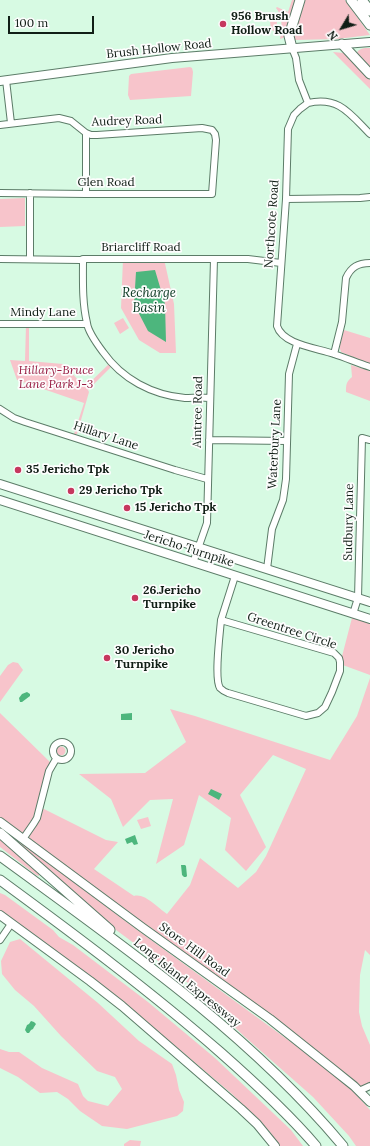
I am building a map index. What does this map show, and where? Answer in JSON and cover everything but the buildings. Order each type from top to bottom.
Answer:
[{"type":"highway","points":[[292,48],[289,41],[289,36],[300,0]]},
{"type":"highway","points":[[351,0],[370,25]]},
{"type":"highway","points":[[362,0],[370,11]]},
{"type":"highway","points":[[342,44],[370,74]]},
{"type":"highway","points":[[0,833],[174,986]]},
{"type":"highway","name":"Long Island Expressway","points":[[0,856],[126,949],[216,1020],[291,1088],[344,1146]]},
{"type":"highway","points":[[0,880],[108,960],[201,1036],[276,1102],[316,1146]]},
{"type":"main road","name":"Brush Hollow Road","points":[[3,80],[172,58],[370,42]]},
{"type":"main road","name":"Jericho Turnpike","points":[[0,484],[370,602]]},
{"type":"main road","name":"Jericho Turnpike","points":[[0,500],[370,619]]},
{"type":"main road","name":"Store Hill Road","points":[[0,822],[143,928],[270,1019],[334,1070],[370,1102]]},
{"type":"main road","points":[[0,915],[128,1011],[241,1109],[257,1124],[275,1146]]},
{"type":"street","points":[[292,48],[296,58],[299,80],[308,103],[319,100],[338,105],[370,134]]},
{"type":"street","points":[[3,80],[11,124]]},
{"type":"street","name":"Northcote Road","points":[[308,103],[294,115],[288,129],[286,199],[277,326],[282,335],[297,344],[334,354],[370,367]]},
{"type":"street","name":"Audrey Road","points":[[0,125],[59,118],[71,121],[86,133],[91,135],[202,128],[212,130],[215,134],[216,140],[212,194]]},
{"type":"street","points":[[86,133],[86,194]]},
{"type":"street","name":"Glen Road","points":[[0,193],[212,194]]},
{"type":"street","points":[[30,193],[30,259]]},
{"type":"street","points":[[286,199],[370,197]]},
{"type":"street","name":"Briarcliff Road","points":[[0,259],[248,259],[281,263]]},
{"type":"street","points":[[83,259],[83,295],[87,324],[97,344],[118,371],[149,390],[185,398],[209,398]]},
{"type":"street","name":"Aintree Road","points":[[193,563],[206,523],[214,259]]},
{"type":"street","points":[[334,354],[342,322],[346,278],[348,273],[356,265],[370,263]]},
{"type":"street","name":"Mindy Lane","points":[[0,324],[87,324]]},
{"type":"street","name":"Waterbury Lane","points":[[267,569],[272,529],[284,492],[286,479],[289,374],[297,344]]},
{"type":"street","name":"Hillary Lane","points":[[0,409],[5,413],[25,422],[207,479]]},
{"type":"street","name":"Sudbury Lane","points":[[353,614],[358,598],[362,438],[370,440]]},
{"type":"street","points":[[209,440],[287,441]]},
{"type":"street","name":"Greentree Circle","points":[[221,620],[334,653],[339,658],[340,671],[325,707],[318,713],[306,716],[228,693],[221,689],[218,683],[219,635],[221,620],[235,576]]},
{"type":"street","points":[[23,839],[37,818],[48,771],[56,758]]},
{"type":"street","points":[[0,940],[12,924]]},
{"type":"street","points":[[358,1090],[370,1086]]},
{"type":"green space","points":[[292,0],[297,0],[286,35],[280,39],[281,19],[276,8],[277,7],[288,12]]},
{"type":"green space","points":[[303,0],[345,0],[370,35],[337,39],[295,40],[294,37],[292,37]]},
{"type":"green space","points":[[272,15],[275,15],[277,22],[276,29],[273,31],[270,23]]},
{"type":"green space","points":[[370,48],[370,71],[356,54],[360,49]]},
{"type":"green space","points":[[333,52],[344,53],[352,60],[370,80],[370,89]]},
{"type":"green space","points":[[192,68],[193,72],[191,96],[130,100],[128,95],[129,76],[131,74]]},
{"type":"green space","points":[[25,198],[25,226],[0,227],[0,199]]},
{"type":"green space","points":[[123,259],[164,259],[174,304],[176,353],[160,353],[139,340],[121,308]]},
{"type":"green space","points":[[123,318],[129,328],[120,334],[114,323]]},
{"type":"green space","name":"Hillary-Bruce Lane Park J-3","points":[[26,325],[29,325],[29,361],[63,364],[85,387],[110,363],[112,366],[88,390],[89,392],[77,434],[74,434],[84,403],[17,380],[10,360],[25,361]]},
{"type":"green space","points":[[344,330],[370,338],[370,364],[341,352],[339,346]]},
{"type":"green space","points":[[351,365],[370,371],[370,401],[346,392],[347,384],[352,377]]},
{"type":"green space","points":[[353,614],[370,619],[370,675],[340,664]]},
{"type":"green space","points":[[13,662],[18,663],[23,670],[0,702],[0,676],[8,665]]},
{"type":"green space","points":[[370,678],[370,955],[365,950],[360,975],[359,1012],[362,1026],[370,1045],[370,1085],[359,1091],[0,822],[0,713],[52,764],[40,807],[106,840],[118,842],[94,869],[134,896],[147,899],[167,914],[190,885],[200,858],[238,888],[256,872],[266,856],[306,769],[273,755],[240,795],[266,847],[246,871],[225,850],[231,818],[199,795],[184,845],[156,864],[173,799],[150,800],[123,827],[111,799],[79,774],[145,773],[186,742],[170,709],[330,760],[357,716]]},
{"type":"green space","points":[[61,746],[66,751],[61,756],[56,751]]},
{"type":"green space","points":[[148,817],[151,826],[141,829],[137,820]]},
{"type":"green space","points":[[0,839],[39,874],[39,876],[0,847]]},
{"type":"green space","points":[[19,841],[136,929],[295,1045],[352,1090],[370,1110],[370,1146],[356,1146],[349,1136],[313,1097],[245,1037],[188,983],[112,927],[18,843]]},
{"type":"green space","points":[[0,893],[5,895],[53,930],[59,937],[73,945],[148,1002],[215,1058],[291,1130],[303,1146],[279,1146],[270,1132],[232,1094],[109,990],[0,912]]},
{"type":"green space","points":[[20,939],[98,1003],[139,1041],[172,1064],[184,1102],[183,1111],[177,1116],[127,1129],[102,1126],[80,1111],[68,1099],[57,1092],[40,1093],[18,1077],[0,1068],[0,1049],[9,1052],[19,1052],[42,1068],[78,1084],[83,1096],[88,1101],[108,1106],[122,1089],[115,1077],[97,1071],[61,1036],[34,1006],[15,990],[2,974],[1,961],[10,942]]},
{"type":"green space","points":[[130,1140],[141,1141],[140,1146],[124,1146],[124,1144]]},
{"type":"water","name":"Recharge Basin","points":[[155,270],[165,304],[166,342],[148,331],[134,304],[136,272]]},
{"type":"water","points":[[27,692],[30,696],[20,702],[19,698],[22,694]]},
{"type":"water","points":[[132,713],[132,720],[121,720],[121,714]]},
{"type":"water","points":[[211,789],[222,794],[219,800],[208,794]]},
{"type":"water","points":[[135,835],[138,844],[134,845],[132,842],[127,844],[125,839]]},
{"type":"water","points":[[181,865],[186,866],[186,877],[182,875]]},
{"type":"water","points":[[31,1021],[36,1024],[29,1033],[27,1033],[25,1030]]},
{"type":"place","name":"956 Brush Hollow Road","points":[[223,24]]},
{"type":"place","name":"35 Jericho Tpk","points":[[18,470]]},
{"type":"place","name":"29 Jericho Tpk","points":[[71,491]]},
{"type":"place","name":"15 Jericho Tpk","points":[[127,508]]},
{"type":"place","name":"26.Jericho Turnpike","points":[[135,598]]},
{"type":"place","name":"30 Jericho Turnpike","points":[[107,658]]}]
